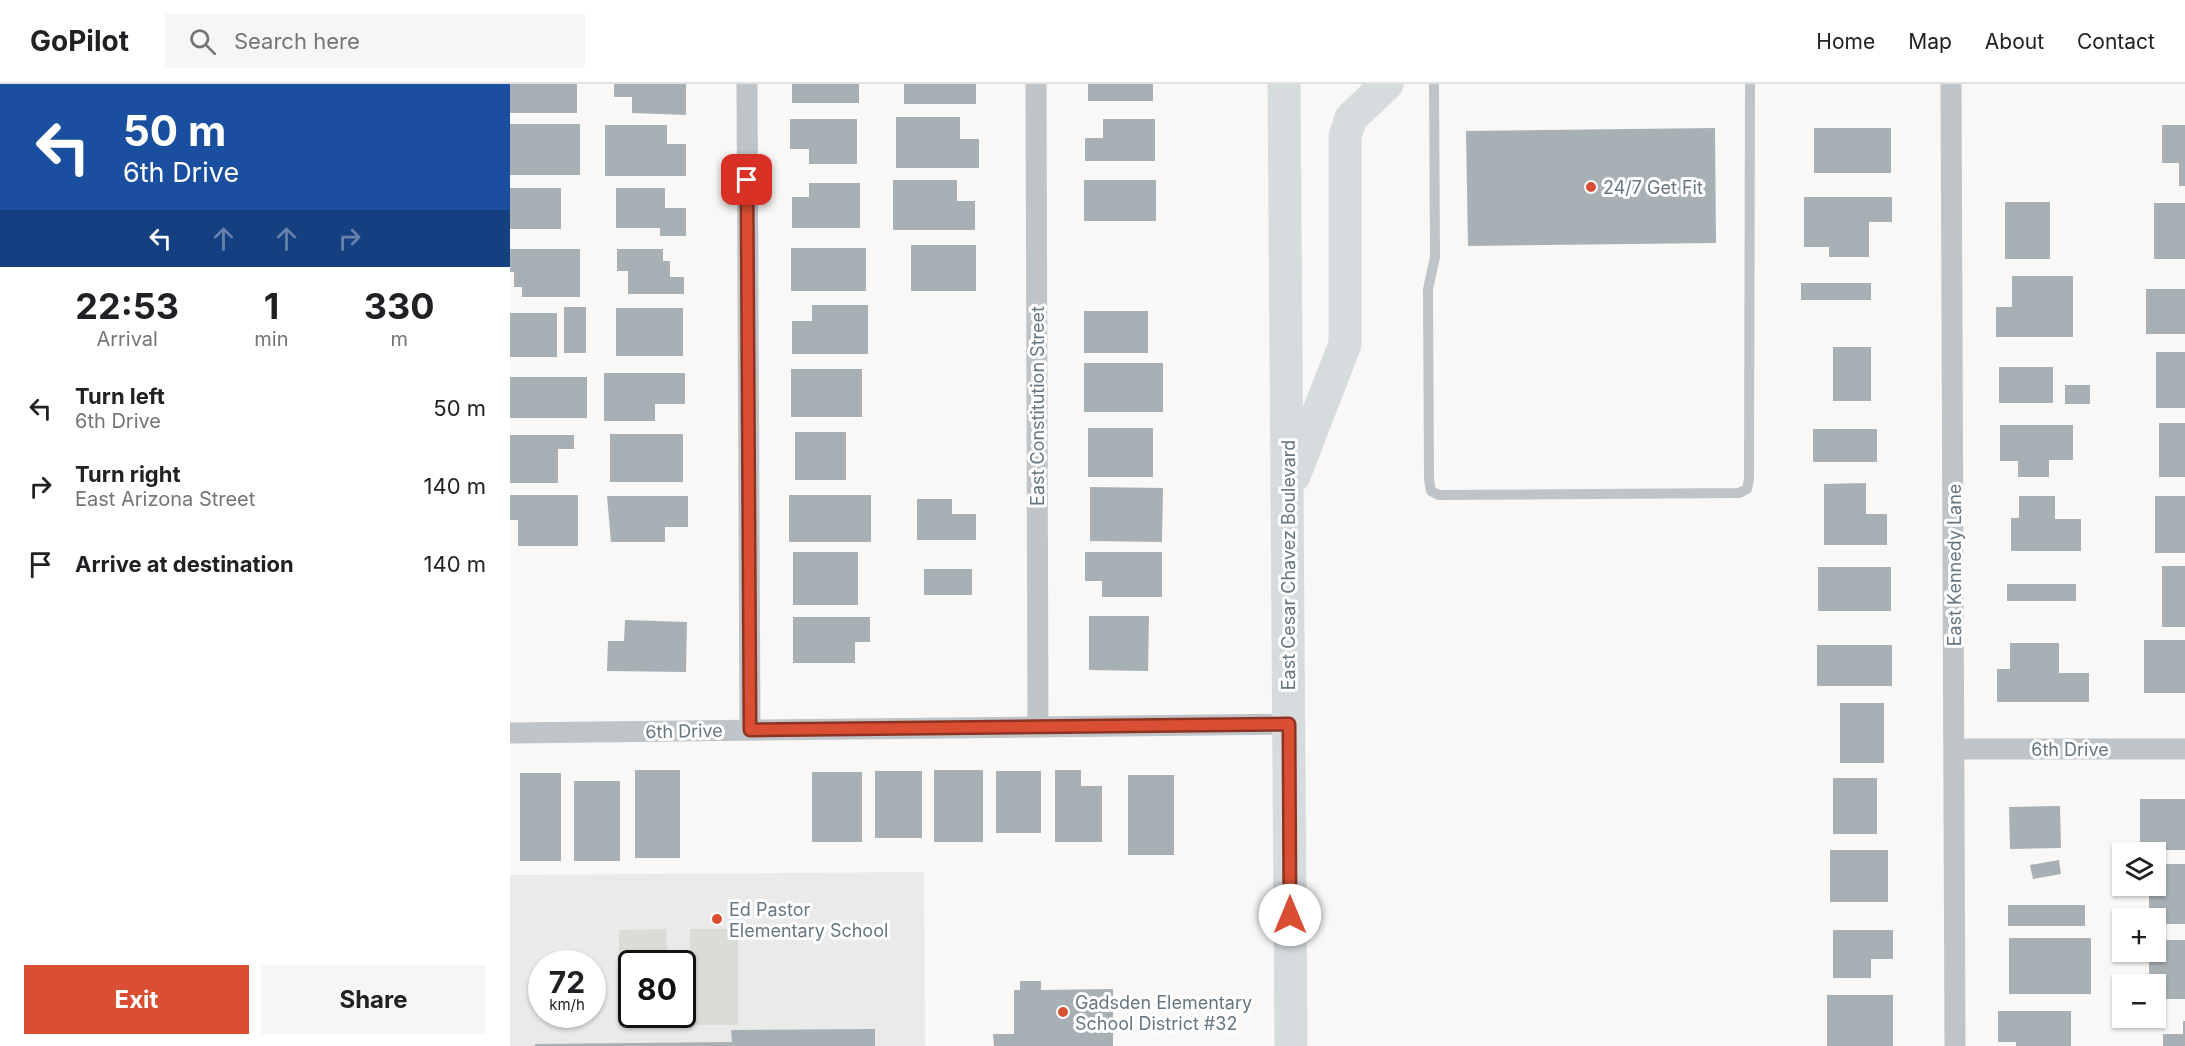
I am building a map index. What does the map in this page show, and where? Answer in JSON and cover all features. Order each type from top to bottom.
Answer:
[{"type":"highway","name":"East Cesar Chavez Boulevard","points":[[1284,84],[1291,1046]]},
{"type":"highway","points":[[1288,492],[1345,344],[1345,136],[1351,118],[1387,84]]},
{"type":"street","points":[[747,84],[750,730]]},
{"type":"street","name":"East Constitution Street","points":[[1036,84],[1038,727]]},
{"type":"street","name":"East Kennedy Lane","points":[[1951,84],[1955,1046]]},
{"type":"street","name":"6th Drive","points":[[510,733],[1289,724]]},
{"type":"street","name":"6th Drive","points":[[1955,749],[2185,749]]},
{"type":"lane","points":[[1434,84],[1435,257],[1428,289],[1429,479],[1431,491],[1439,495],[1739,493],[1747,489],[1749,479],[1750,84]]},
{"type":"shaded area","name":"Ed Pastor Elementary School","points":[[924,872],[925,1046],[510,1046],[510,875]]},
{"type":"shaded area","points":[[666,929],[667,950],[619,950],[619,930]]},
{"type":"shaded area","points":[[690,929],[738,929],[738,1025],[696,1025],[696,950],[690,950]]},
{"type":"building","points":[[510,84],[577,84],[577,113],[510,113]]},
{"type":"building","points":[[614,84],[686,84],[686,115],[632,113],[632,97],[614,97]]},
{"type":"building","points":[[792,84],[859,84],[859,103],[792,103]]},
{"type":"building","points":[[904,84],[976,84],[976,104],[904,104]]},
{"type":"building","points":[[1088,84],[1153,84],[1153,101],[1088,101]]},
{"type":"building","points":[[896,117],[960,117],[960,139],[979,139],[979,168],[896,168]]},
{"type":"building","points":[[790,119],[857,119],[857,164],[809,164],[809,149],[790,149]]},
{"type":"building","points":[[1103,119],[1155,119],[1155,161],[1085,161],[1085,138],[1103,138]]},
{"type":"building","points":[[510,124],[580,124],[580,175],[510,175]]},
{"type":"building","points":[[605,125],[667,125],[667,144],[686,144],[686,176],[605,176]]},
{"type":"building","points":[[2162,125],[2185,125],[2185,186],[2179,186],[2179,163],[2162,163]]},
{"type":"building","name":"24/7 Get Fit","points":[[1715,128],[1716,243],[1468,246],[1466,131]]},
{"type":"building","points":[[1814,128],[1891,128],[1891,173],[1814,173]]},
{"type":"building","points":[[893,180],[957,180],[957,201],[975,201],[975,230],[893,230]]},
{"type":"building","points":[[1084,180],[1156,180],[1156,221],[1084,221]]},
{"type":"building","points":[[809,183],[860,183],[860,228],[792,228],[792,197],[809,197]]},
{"type":"building","points":[[510,188],[561,188],[561,229],[510,229]]},
{"type":"building","points":[[616,188],[665,188],[665,208],[686,208],[686,236],[660,236],[660,228],[616,228]]},
{"type":"building","points":[[1804,197],[1892,197],[1892,222],[1869,222],[1869,257],[1829,257],[1829,247],[1804,247]]},
{"type":"building","points":[[2005,202],[2050,202],[2050,259],[2005,259]]},
{"type":"building","points":[[2154,203],[2185,203],[2185,259],[2154,259]]},
{"type":"building","points":[[911,245],[976,245],[976,291],[911,291]]},
{"type":"building","points":[[791,248],[866,248],[866,291],[791,291]]},
{"type":"building","points":[[510,249],[580,249],[580,297],[522,297],[522,287],[514,287],[514,272],[510,272]]},
{"type":"building","points":[[617,249],[663,249],[663,261],[670,261],[670,277],[684,277],[684,294],[628,294],[628,271],[617,271]]},
{"type":"building","points":[[2012,276],[2073,276],[2073,337],[1996,337],[1996,307],[2012,307]]},
{"type":"building","points":[[1801,283],[1871,283],[1871,300],[1801,300]]},
{"type":"building","points":[[2146,289],[2185,289],[2185,334],[2146,334]]},
{"type":"building","points":[[812,305],[868,305],[868,354],[792,354],[792,321],[812,321]]},
{"type":"building","points":[[564,307],[586,307],[586,353],[564,353]]},
{"type":"building","points":[[616,308],[683,308],[683,356],[616,356]]},
{"type":"building","points":[[1084,311],[1148,311],[1148,353],[1084,353]]},
{"type":"building","points":[[510,313],[557,313],[557,357],[510,357]]},
{"type":"building","points":[[1833,347],[1871,347],[1871,401],[1833,401]]},
{"type":"building","points":[[2156,352],[2185,352],[2185,408],[2156,408]]},
{"type":"building","points":[[1084,363],[1163,363],[1163,412],[1084,412]]},
{"type":"building","points":[[1999,367],[2053,367],[2053,403],[1999,403]]},
{"type":"building","points":[[791,369],[862,369],[862,417],[791,417]]},
{"type":"building","points":[[604,373],[685,373],[685,404],[655,404],[655,421],[604,421]]},
{"type":"building","points":[[510,377],[587,377],[587,418],[510,418]]},
{"type":"building","points":[[2065,385],[2090,385],[2090,404],[2065,404]]},
{"type":"building","points":[[2159,423],[2185,423],[2185,477],[2159,477]]},
{"type":"building","points":[[2000,425],[2073,425],[2073,460],[2049,460],[2049,477],[2018,477],[2018,461],[2000,461]]},
{"type":"building","points":[[1088,428],[1153,428],[1153,477],[1088,477]]},
{"type":"building","points":[[1813,429],[1877,429],[1877,462],[1813,462]]},
{"type":"building","points":[[795,432],[846,432],[846,480],[795,480]]},
{"type":"building","points":[[610,434],[683,434],[683,482],[610,482]]},
{"type":"building","points":[[510,435],[574,435],[574,449],[558,449],[558,483],[510,483]]},
{"type":"building","points":[[1866,483],[1866,514],[1887,514],[1887,545],[1824,545],[1824,484]]},
{"type":"building","points":[[1090,487],[1163,488],[1162,542],[1090,541]]},
{"type":"building","points":[[510,495],[578,495],[578,546],[518,546],[518,520],[510,520]]},
{"type":"building","points":[[789,495],[871,495],[871,542],[789,542]]},
{"type":"building","points":[[607,496],[688,496],[688,527],[665,527],[665,542],[611,542]]},
{"type":"building","points":[[2019,496],[2055,496],[2055,519],[2081,519],[2081,551],[2011,551],[2011,518],[2019,518]]},
{"type":"building","points":[[2155,496],[2185,496],[2185,553],[2155,553]]},
{"type":"building","points":[[917,499],[952,499],[952,514],[976,514],[976,540],[917,540]]},
{"type":"building","points":[[793,552],[858,552],[858,605],[793,605]]},
{"type":"building","points":[[1085,552],[1162,552],[1162,597],[1102,597],[1102,581],[1085,581]]},
{"type":"building","points":[[2162,566],[2185,566],[2185,627],[2162,627]]},
{"type":"building","points":[[1818,567],[1891,567],[1891,611],[1818,611]]},
{"type":"building","points":[[924,569],[972,569],[972,595],[924,595]]},
{"type":"building","points":[[2007,584],[2076,584],[2076,601],[2007,601]]},
{"type":"building","points":[[1089,616],[1149,616],[1148,671],[1089,670]]},
{"type":"building","points":[[793,617],[870,617],[870,642],[855,642],[855,663],[793,663]]},
{"type":"building","points":[[625,620],[687,622],[686,672],[607,671],[608,641],[624,641]]},
{"type":"building","points":[[2144,640],[2185,640],[2185,693],[2144,693]]},
{"type":"building","points":[[2010,643],[2059,643],[2059,673],[2089,673],[2089,702],[1997,702],[1997,669],[2010,669]]},
{"type":"building","points":[[1817,645],[1892,645],[1892,686],[1817,686]]},
{"type":"building","points":[[1840,703],[1884,703],[1884,763],[1840,763]]},
{"type":"building","points":[[635,770],[680,770],[680,858],[635,858]]},
{"type":"building","points":[[934,770],[983,770],[983,842],[934,842]]},
{"type":"building","points":[[1055,770],[1081,770],[1081,786],[1102,786],[1102,842],[1055,842]]},
{"type":"building","points":[[875,771],[922,771],[922,838],[875,838]]},
{"type":"building","points":[[996,771],[1041,771],[1041,833],[996,833]]},
{"type":"building","points":[[812,772],[862,772],[862,842],[812,842]]},
{"type":"building","points":[[520,773],[561,773],[561,861],[520,861]]},
{"type":"building","points":[[1128,775],[1174,775],[1174,855],[1128,855]]},
{"type":"building","points":[[1833,778],[1877,778],[1877,834],[1833,834]]},
{"type":"building","points":[[574,781],[620,781],[620,861],[574,861]]},
{"type":"building","points":[[2140,799],[2185,799],[2185,850],[2166,850],[2166,842],[2140,842]]},
{"type":"building","points":[[2060,806],[2061,848],[2010,849],[2009,807]]},
{"type":"building","points":[[1830,850],[1888,850],[1888,902],[1830,902]]},
{"type":"building","points":[[2059,860],[2061,874],[2033,879],[2030,865]]},
{"type":"building","points":[[2166,864],[2185,864],[2185,924],[2166,924],[2166,908],[2149,908],[2149,896],[2166,896]]},
{"type":"building","points":[[2008,905],[2085,905],[2085,926],[2008,926]]},
{"type":"building","points":[[1833,930],[1893,930],[1893,959],[1871,959],[1871,978],[1833,978]]},
{"type":"building","points":[[2009,938],[2091,938],[2091,994],[2009,994]]},
{"type":"building","points":[[2166,940],[2185,940],[2185,999],[2166,999],[2166,974],[2149,974],[2149,962],[2166,962]]},
{"type":"building","name":"Gadsden Elementary School District #32","points":[[1020,981],[1041,981],[1041,990],[1113,989],[1113,1046],[994,1046],[993,1034],[1014,1034],[1014,990],[1020,990]]},
{"type":"building","points":[[1827,995],[1893,995],[1893,1046],[1827,1046]]},
{"type":"building","points":[[1998,1011],[2071,1011],[2071,1046],[2016,1046],[2016,1042],[1998,1042]]},
{"type":"building","points":[[2183,1021],[2185,1021],[2185,1046],[2163,1046],[2163,1034],[2183,1034]]},
{"type":"building","points":[[875,1029],[875,1046],[535,1046],[535,1044],[732,1042],[731,1030]]},
{"type":"place","name":"24/7 Get Fit","points":[[1591,187]]},
{"type":"place","name":"Ed Pastor Elementary School","points":[[717,919]]},
{"type":"place","name":"Gadsden Elementary School District #32","points":[[1063,1012]]},
{"type":"route","points":[[747,180],[750,730],[1289,724],[1290,915]]}]
